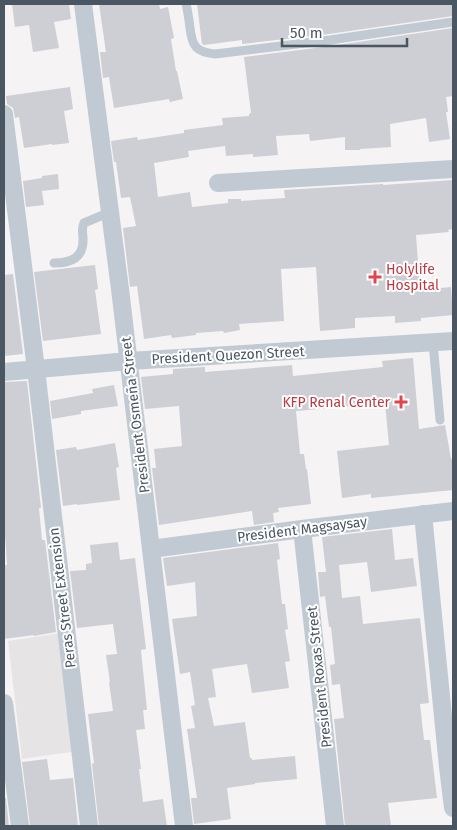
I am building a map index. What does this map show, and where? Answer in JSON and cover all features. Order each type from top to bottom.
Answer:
[{"type":"street","name":"President Osmeña Street","points":[[83,4],[129,361],[184,826]]},
{"type":"street","name":"Peras Street Extension","points":[[4,114],[90,826]]},
{"type":"street","points":[[218,182],[453,169]]},
{"type":"street","name":"President Quezon Street","points":[[4,372],[129,361],[453,341]]},
{"type":"street","name":"President Magsaysay","points":[[151,549],[453,510]]},
{"type":"street","points":[[423,514],[453,808]]},
{"type":"street","name":"President Roxas Street","points":[[302,529],[335,826]]},
{"type":"street","points":[[4,703],[20,826]]},
{"type":"lane","points":[[186,4],[193,44],[201,51],[214,54],[330,40],[453,22]]},
{"type":"lane","points":[[54,263],[62,263],[74,259],[81,252],[83,239],[81,229],[84,223],[110,212]]},
{"type":"lane","points":[[433,343],[440,420]]},
{"type":"shaded area","points":[[68,632],[85,750],[22,759],[8,641]]},
{"type":"building","points":[[12,4],[69,4],[71,19],[54,22],[59,48],[33,52],[29,25],[15,27]]},
{"type":"building","points":[[99,4],[159,4],[160,9],[168,7],[174,38],[171,39],[176,71],[183,99],[170,102],[169,99],[114,108],[109,77],[103,78],[100,52],[106,52]]},
{"type":"building","points":[[197,4],[452,4],[453,16],[329,34],[242,44],[242,40],[204,45],[202,44]]},
{"type":"building","points":[[453,28],[453,96],[446,97],[450,139],[429,142],[426,118],[390,124],[391,147],[345,150],[345,137],[310,141],[309,134],[276,136],[278,155],[253,157],[253,154],[226,156],[225,146],[188,151],[189,157],[154,163],[158,197],[190,192],[192,207],[228,203],[228,199],[241,199],[241,201],[285,198],[284,190],[453,180],[453,229],[448,230],[449,232],[416,235],[420,290],[451,287],[453,315],[421,318],[421,321],[395,323],[395,316],[355,318],[355,328],[320,331],[316,267],[281,269],[284,321],[239,324],[240,330],[224,333],[223,331],[196,333],[196,335],[172,338],[171,335],[144,339],[137,286],[130,287],[123,228],[136,226],[130,197],[121,198],[111,141],[137,137],[138,140],[184,133],[184,130],[223,125],[222,118],[249,116],[251,113],[244,57]]},
{"type":"building","points":[[70,87],[73,109],[64,111],[69,143],[24,148],[19,117],[15,118],[13,108],[7,104],[6,96]]},
{"type":"building","points":[[58,174],[59,189],[42,191],[44,205],[26,207],[23,181]]},
{"type":"building","points":[[95,265],[98,289],[95,290],[101,334],[43,341],[34,272]]},
{"type":"building","points":[[13,274],[23,354],[4,356],[4,275]]},
{"type":"building","points":[[413,358],[419,429],[445,425],[451,459],[453,458],[453,490],[371,498],[371,494],[342,498],[337,451],[389,445],[385,403],[296,411],[300,454],[304,454],[311,504],[278,508],[279,512],[273,513],[274,522],[254,525],[252,511],[159,525],[152,468],[156,468],[154,449],[182,446],[179,406],[145,409],[141,377],[173,374],[173,369],[205,367],[205,372],[292,365],[293,376],[383,367],[382,361]]},
{"type":"building","points":[[27,381],[41,508],[39,508],[42,540],[45,540],[56,632],[4,639],[4,565],[7,565],[4,519],[4,382]]},
{"type":"building","points":[[114,385],[118,406],[81,411],[81,414],[52,419],[50,401],[93,393],[92,389]]},
{"type":"building","points":[[115,443],[119,467],[116,468],[120,500],[63,506],[56,450],[76,447],[77,450]]},
{"type":"building","points":[[392,529],[395,560],[413,558],[417,586],[371,592],[367,562],[339,565],[342,598],[360,596],[363,624],[420,618],[429,703],[420,704],[424,740],[430,740],[437,798],[388,803],[391,826],[345,826],[334,719],[344,718],[340,684],[332,685],[330,665],[335,664],[331,627],[329,627],[325,596],[320,597],[318,572],[326,572],[322,537]]},
{"type":"building","points":[[118,542],[120,560],[135,558],[146,649],[141,650],[147,710],[143,710],[145,729],[136,730],[143,802],[163,799],[167,826],[99,826],[88,714],[113,711],[106,655],[117,654],[113,624],[77,628],[70,571],[86,570],[86,564],[92,563],[90,545]]},
{"type":"building","points":[[278,543],[280,559],[277,560],[282,604],[285,604],[288,629],[285,630],[290,661],[285,662],[289,688],[252,693],[247,664],[212,669],[216,697],[208,698],[214,726],[245,722],[250,758],[252,760],[295,756],[297,779],[227,788],[231,819],[194,824],[191,798],[197,798],[187,729],[195,728],[191,706],[195,705],[190,672],[180,674],[172,619],[197,616],[195,582],[167,586],[163,558]]},
{"type":"building","points":[[47,759],[50,780],[73,778],[78,826],[30,826],[22,762]]},
{"type":"building","points":[[4,798],[6,798],[9,826],[4,826]]},
{"type":"place","name":"Holylife Hospital","points":[[375,277]]},
{"type":"place","name":"KFP Renal Center","points":[[401,402]]}]
